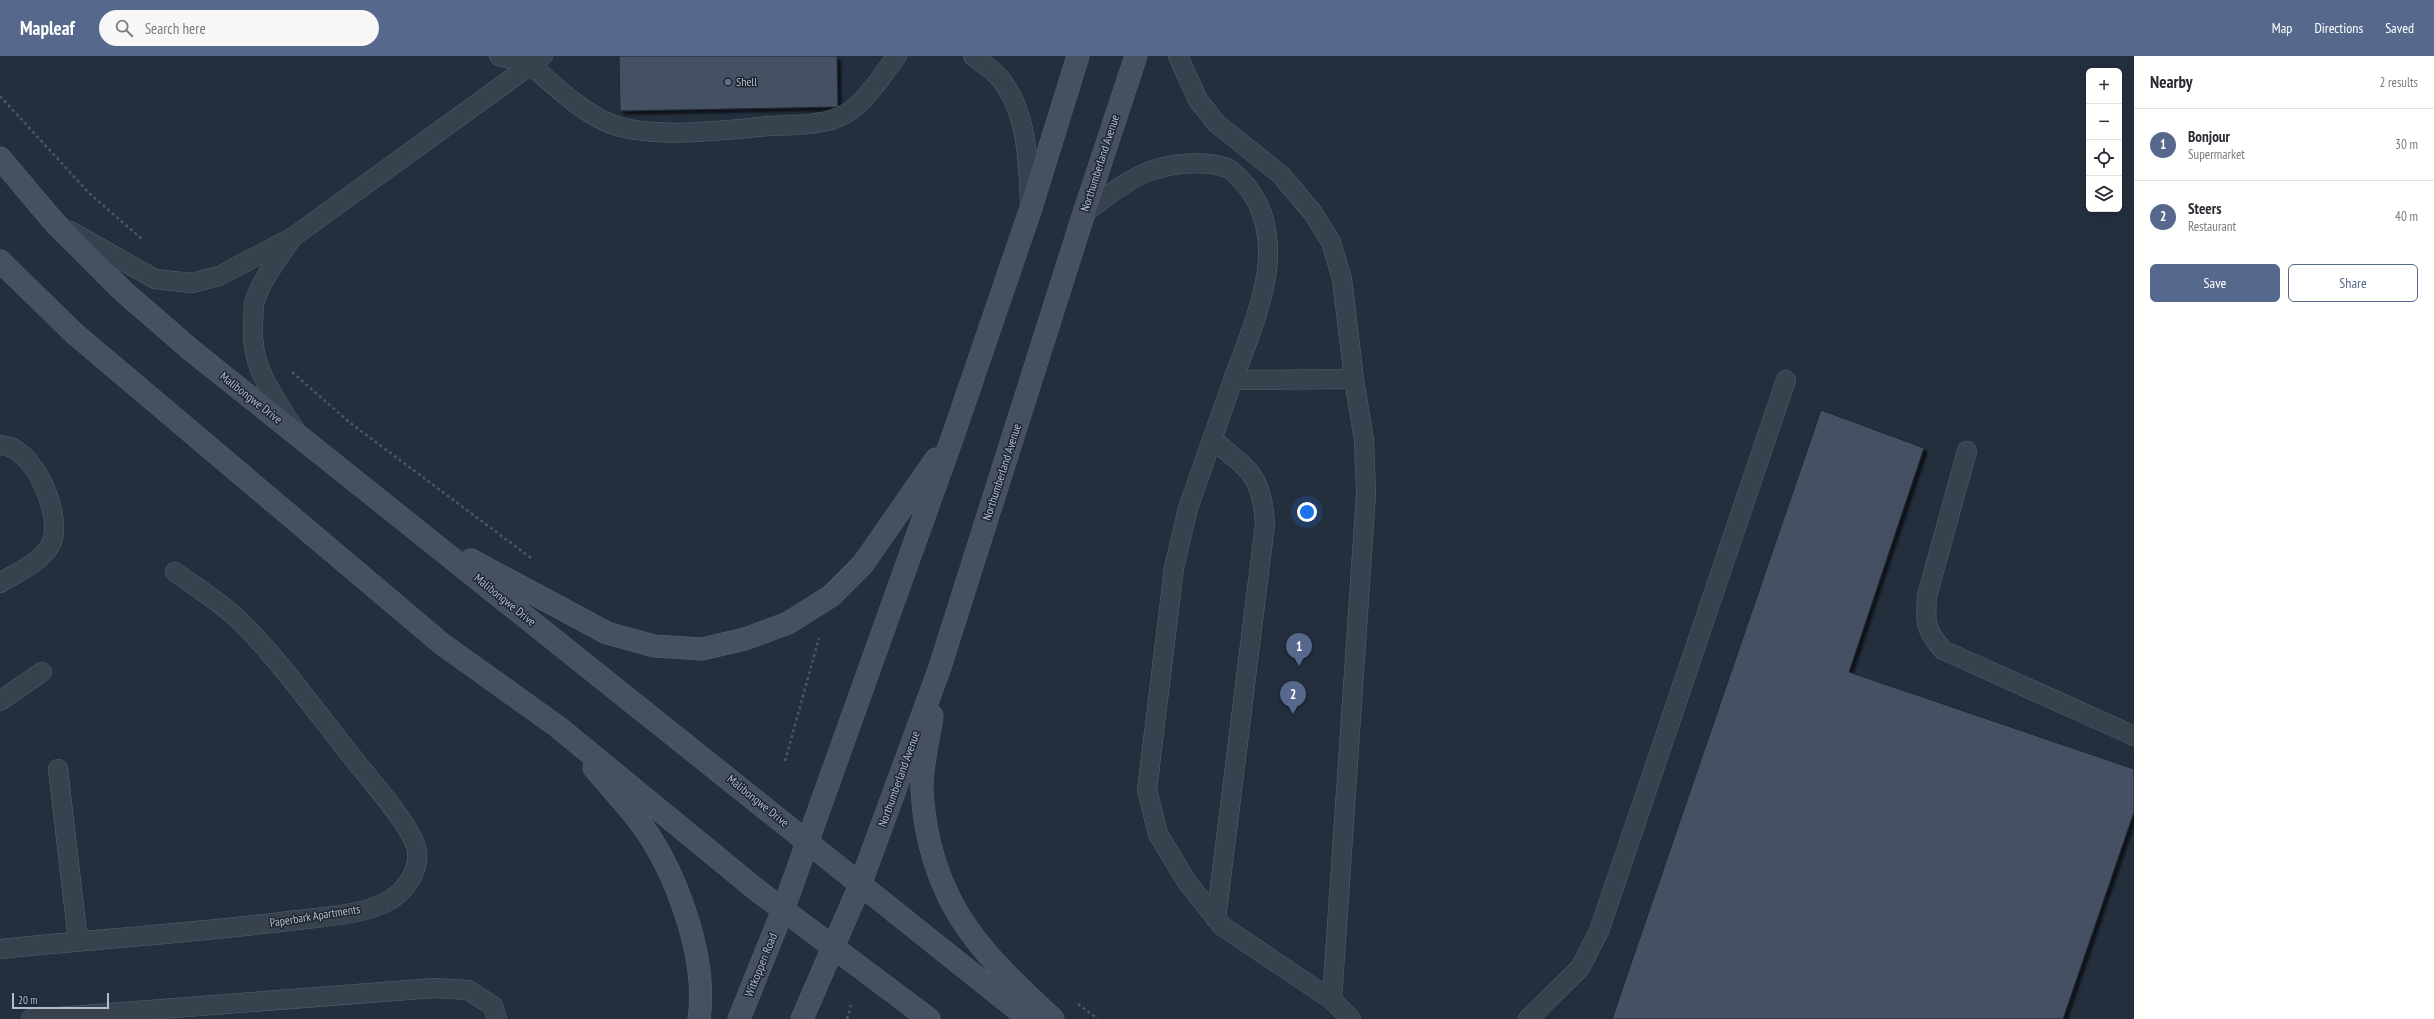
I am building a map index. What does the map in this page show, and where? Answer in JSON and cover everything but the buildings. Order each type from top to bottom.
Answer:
[{"type":"main road","points":[[806,840],[954,433],[1030,210],[1078,56]]},
{"type":"main road","name":"Northumberland Avenue","points":[[834,948],[860,885],[939,670],[1084,213],[1136,56]]},
{"type":"main road","name":"Malibongwe Drive","points":[[0,158],[54,222],[124,291],[180,340],[1029,1019]]},
{"type":"main road","points":[[0,261],[75,334],[442,644],[558,727],[783,910],[929,1019]]},
{"type":"main road","points":[[422,534],[607,633],[654,646],[702,649],[745,639],[788,623],[831,596],[863,564],[954,433]]},
{"type":"main road","points":[[939,670],[922,787],[927,832],[938,871],[950,898],[968,929],[1025,993],[1053,1019]]},
{"type":"main road","points":[[558,727],[640,822],[670,874],[685,912],[693,942],[700,981],[700,1019]]},
{"type":"main road","name":"Witkoppen Road","points":[[739,1019],[783,910],[806,840]]},
{"type":"main road","points":[[802,1019],[817,982],[834,948]]},
{"type":"lane","points":[[499,56],[531,59],[585,110],[622,128],[655,131],[718,130],[821,122],[840,117],[856,106],[896,56]]},
{"type":"lane","points":[[973,56],[999,77],[1014,101],[1023,126],[1028,157],[1030,210]]},
{"type":"lane","points":[[1178,56],[1198,100],[1216,123],[1281,175],[1313,213],[1331,242],[1342,279],[1354,379],[1364,440],[1366,494],[1332,1000]]},
{"type":"lane","points":[[54,222],[155,279],[192,283],[219,276],[293,236],[531,59]]},
{"type":"lane","points":[[1084,213],[1122,186],[1149,171],[1178,164],[1205,164],[1229,169],[1249,187],[1264,216],[1268,244],[1267,270],[1259,302],[1188,508],[1174,568],[1146,790],[1158,834],[1187,882],[1222,926],[1332,1000],[1351,1019]]},
{"type":"lane","points":[[293,236],[267,278],[254,303],[254,355],[266,384],[299,435]]},
{"type":"lane","points":[[1233,380],[1354,379]]},
{"type":"lane","points":[[1528,1019],[1580,968],[1599,931],[1786,380]]},
{"type":"lane","points":[[1212,439],[1242,463],[1256,479],[1264,501],[1265,524],[1216,918]]},
{"type":"lane","points":[[0,445],[17,449],[30,462],[40,478],[50,504],[54,536],[50,546],[37,560],[0,583]]},
{"type":"lane","points":[[1967,451],[1927,596],[1926,616],[1930,635],[1943,650],[2134,736]]},
{"type":"lane","name":"Paperbark Apartments","points":[[0,949],[251,926],[335,915],[373,907],[389,900],[402,891],[411,878],[416,863],[417,852],[413,836],[272,658],[240,621],[175,572]]},
{"type":"lane","points":[[0,701],[42,672]]},
{"type":"lane","points":[[58,769],[78,941]]},
{"type":"lane","points":[[41,1018],[434,988],[468,990],[493,1006],[497,1019]]},
{"type":"path","points":[[0,96],[89,193],[145,241]]},
{"type":"path","points":[[290,370],[349,422],[535,561]]},
{"type":"path","points":[[785,761],[819,637]]},
{"type":"path","points":[[1073,1000],[1098,1019]]},
{"type":"path","points":[[847,1019],[851,1005]]},
{"type":"place","name":"Shell","points":[[728,82]]},
{"type":"place","name":"Bonjour","points":[[1299,666]]},
{"type":"place","name":"Steers","points":[[1293,714]]}]
